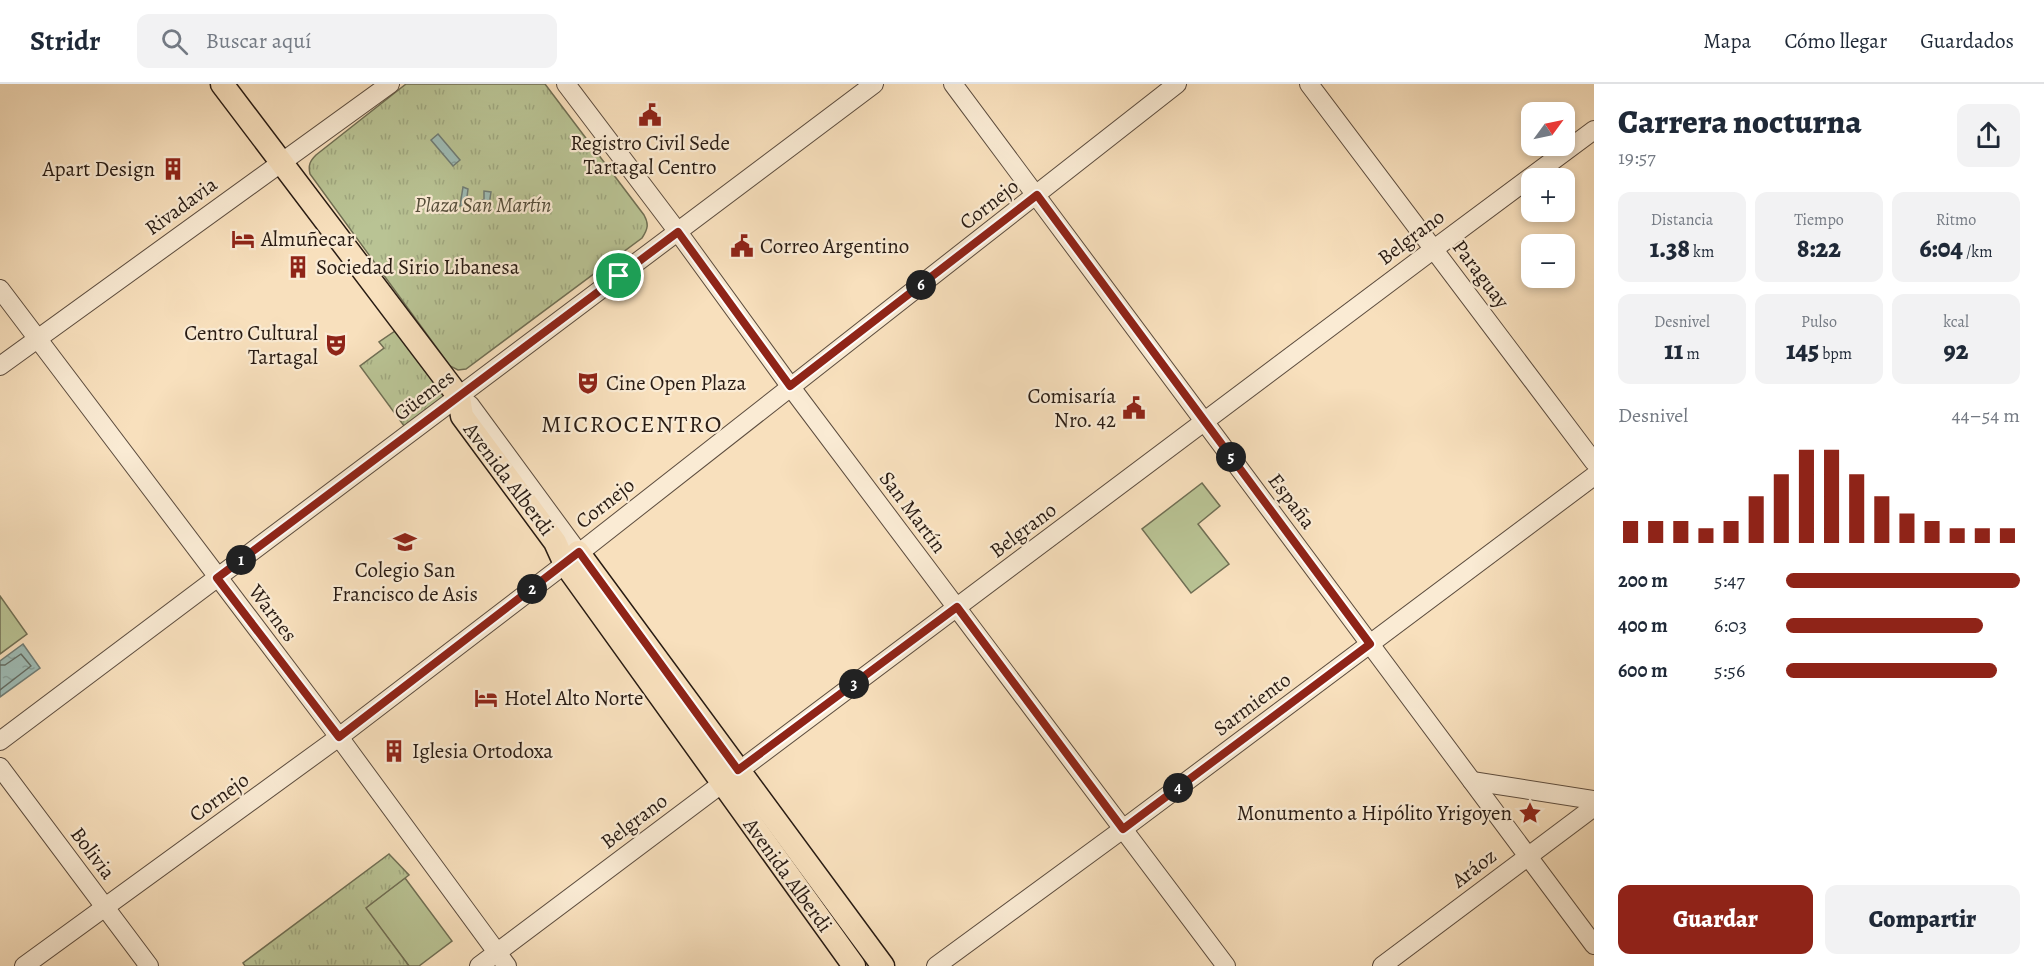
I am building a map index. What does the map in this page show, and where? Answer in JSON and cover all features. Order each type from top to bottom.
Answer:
[{"type":"main road","name":"Avenida Alberdi","points":[[222,84],[459,397],[462,416],[555,542],[572,558],[730,776],[854,966]]},
{"type":"main road","name":"Avenida Alberdi","points":[[730,776],[883,966]]},
{"type":"street","name":"Rivadavia","points":[[0,366],[280,161],[390,84]]},
{"type":"street","name":"San Martín","points":[[566,84],[1226,966]]},
{"type":"street","name":"Güemes","points":[[0,741],[874,84]]},
{"type":"street","name":"España","points":[[953,84],[1594,945]]},
{"type":"street","name":"Cornejo","points":[[24,966],[339,737],[572,558],[1177,84]]},
{"type":"street","name":"Paraguay","points":[[1309,84],[1594,462]]},
{"type":"street","name":"Belgrano","points":[[479,966],[502,959],[730,776],[1594,130]]},
{"type":"street","name":"Warnes","points":[[0,289],[339,737],[502,959]]},
{"type":"street","name":"Sarmiento","points":[[936,966],[1123,829],[1594,476]]},
{"type":"street","name":"Bolivia","points":[[0,766],[149,966]]},
{"type":"street","points":[[1472,781],[1594,801]]},
{"type":"street","name":"Aráoz","points":[[1382,966],[1594,807]]},
{"type":"green space","name":"Plaza San Martín","points":[[406,84],[545,84],[647,221],[647,229],[642,238],[466,369],[458,370],[450,366],[310,174],[310,163],[316,155]]},
{"type":"green space","points":[[398,329],[446,397],[407,430],[360,366],[384,348],[379,342]]},
{"type":"green space","points":[[1202,483],[1220,506],[1198,524],[1229,564],[1191,593],[1142,529]]},
{"type":"green space","points":[[0,596],[27,634],[0,654]]},
{"type":"green space","points":[[389,854],[409,875],[366,908],[409,966],[245,966],[243,963]]},
{"type":"green space","points":[[405,878],[452,941],[419,966],[409,966],[365,908]]},
{"type":"water","points":[[438,134],[460,160],[453,166],[431,140]]},
{"type":"water","points":[[463,187],[468,189],[469,201],[478,203],[484,199],[484,191],[491,192],[488,211],[460,206]]},
{"type":"water","points":[[23,644],[40,668],[0,697],[0,661]]},
{"type":"place","name":"Registro Civil Sede Tartagal Centro","points":[[650,115]]},
{"type":"place","name":"Apart Design","points":[[173,169]]},
{"type":"place","name":"Almuñecar","points":[[243,239]]},
{"type":"place","name":"Correo Argentino","points":[[742,246]]},
{"type":"place","name":"Sociedad Sirio Libanesa","points":[[298,267]]},
{"type":"place","name":"Centro Cultural Tartagal","points":[[336,345]]},
{"type":"place","name":"Cine Open Plaza","points":[[588,383]]},
{"type":"place","name":"Comisaría Nro. 42","points":[[1134,408]]},
{"type":"place","name":"Colegio San Francisco de Asis","points":[[405,542]]},
{"type":"place","name":"Hotel Alto Norte","points":[[486,698]]},
{"type":"place","name":"Iglesia Ortodoxa","points":[[394,751]]},
{"type":"place","name":"Monumento a Hipólito Yrigoyen","points":[[1530,813]]},
{"type":"district","name":"MICROCENTRO","points":[[632,424]]},
{"type":"route","points":[[1037,195],[1370,644],[1123,829],[957,607],[738,770],[579,552],[339,737],[217,578],[619,276],[678,232],[790,386],[1037,195]]}]
